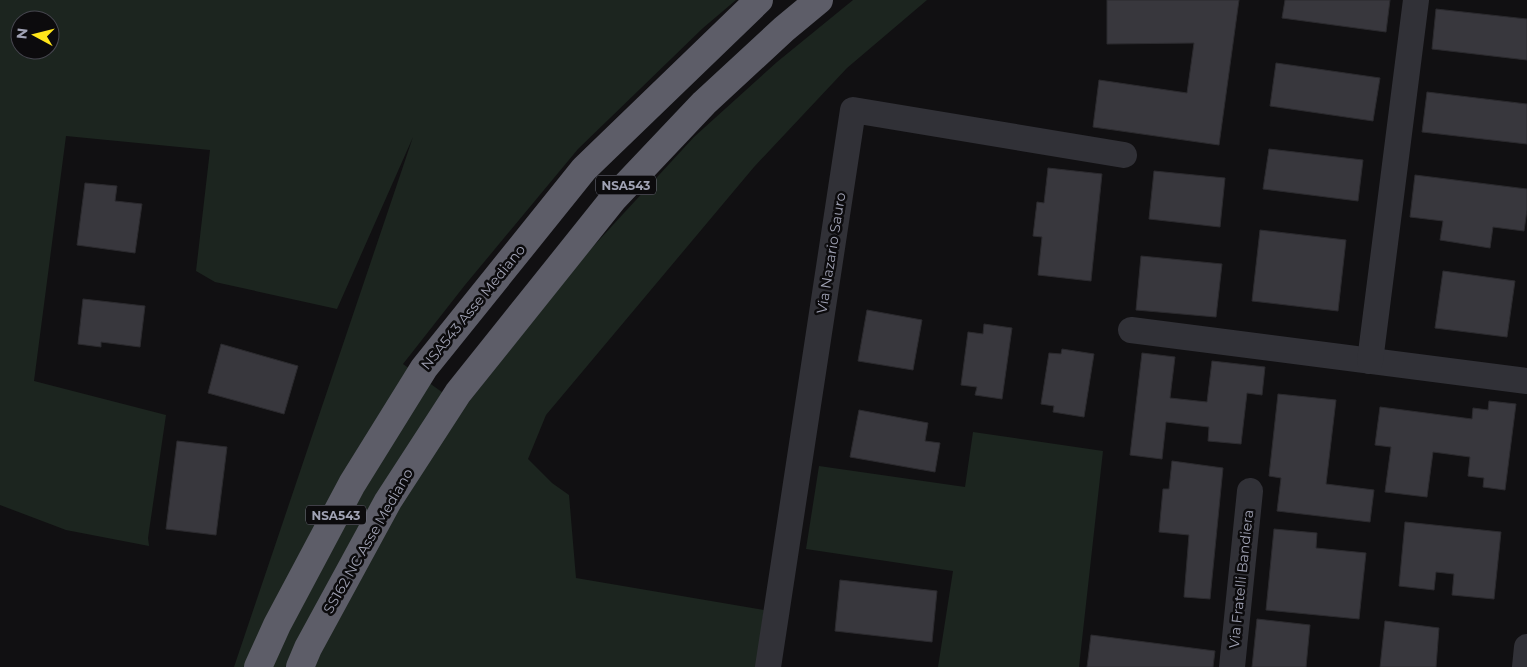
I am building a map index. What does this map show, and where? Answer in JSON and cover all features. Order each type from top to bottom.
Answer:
[{"type":"highway","name":"NSA543 Asse Mediano","points":[[258,667],[276,625],[352,484],[424,368],[584,170],[759,0]]},
{"type":"highway","name":"SS162 NC Asse Mediano","points":[[300,667],[308,648],[388,501],[458,393],[614,198],[704,103],[818,0]]},
{"type":"street","points":[[1370,361],[1416,0]]},
{"type":"street","name":"Via Nazario Sauro","points":[[768,667],[853,110],[1124,156]]},
{"type":"street","points":[[1131,330],[1527,381]]},
{"type":"street","name":"Via Fratelli Bandiera","points":[[1232,667],[1250,491]]},
{"type":"street","points":[[1525,667],[1527,647]]},
{"type":"shaded area","points":[[0,0],[736,0],[703,28],[578,149],[465,285],[403,364],[464,408],[577,264],[694,137],[777,62],[853,0],[927,0],[847,68],[754,167],[546,415],[528,459],[552,483],[569,495],[576,578],[764,610],[756,667],[234,667],[413,137],[337,309],[215,282],[196,271],[210,150],[66,136],[34,381],[166,415],[148,538],[149,546],[66,530],[0,505]]},
{"type":"shaded area","points":[[973,432],[1103,451],[1079,667],[938,667],[953,571],[806,549],[819,466],[965,487]]},
{"type":"building","points":[[1107,0],[1239,0],[1219,145],[1093,127],[1099,80],[1187,93],[1194,43],[1107,44]]},
{"type":"building","points":[[1285,0],[1390,0],[1386,32],[1282,18]]},
{"type":"building","points":[[1436,9],[1527,19],[1527,60],[1432,49]]},
{"type":"building","points":[[1276,63],[1380,78],[1373,121],[1270,106]]},
{"type":"building","points":[[1427,92],[1527,104],[1527,144],[1422,132]]},
{"type":"building","points":[[1269,149],[1363,160],[1358,201],[1263,189]]},
{"type":"building","points":[[1048,168],[1102,174],[1091,281],[1038,275],[1042,237],[1033,236],[1037,202],[1044,203]]},
{"type":"building","points":[[1154,171],[1225,178],[1220,227],[1149,219]]},
{"type":"building","points":[[1415,175],[1527,189],[1524,231],[1493,227],[1490,248],[1440,240],[1443,221],[1410,217]]},
{"type":"building","points":[[85,183],[117,186],[115,201],[142,204],[135,253],[77,245]]},
{"type":"building","points":[[1260,230],[1346,240],[1338,311],[1252,301]]},
{"type":"building","points":[[1141,256],[1222,264],[1216,317],[1136,310]]},
{"type":"building","points":[[1443,271],[1515,281],[1507,337],[1435,328]]},
{"type":"building","points":[[83,299],[145,306],[140,347],[101,342],[101,347],[78,344]]},
{"type":"building","points":[[867,310],[922,320],[913,370],[858,361]]},
{"type":"building","points":[[984,324],[1012,328],[1002,399],[975,395],[977,387],[961,385],[968,332],[983,334]]},
{"type":"building","points":[[221,344],[298,366],[284,414],[208,393]]},
{"type":"building","points":[[1062,349],[1094,354],[1084,417],[1053,412],[1054,406],[1041,404],[1049,353],[1061,354]]},
{"type":"building","points":[[1142,353],[1175,357],[1170,398],[1207,402],[1212,361],[1265,367],[1262,395],[1247,393],[1241,444],[1208,441],[1209,427],[1166,422],[1162,459],[1130,455]]},
{"type":"building","points":[[1278,394],[1336,400],[1326,484],[1374,490],[1370,522],[1277,511],[1281,478],[1269,476]]},
{"type":"building","points":[[1489,401],[1516,404],[1505,490],[1483,487],[1484,478],[1468,476],[1470,457],[1433,452],[1427,497],[1385,492],[1391,447],[1375,445],[1380,407],[1472,419],[1473,408],[1488,410]]},
{"type":"building","points":[[859,410],[928,423],[925,441],[940,443],[935,472],[850,457]]},
{"type":"building","points":[[177,441],[227,447],[216,535],[166,529]]},
{"type":"building","points":[[1172,461],[1223,468],[1210,599],[1184,597],[1189,535],[1159,532],[1163,489],[1169,489]]},
{"type":"building","points":[[1405,522],[1501,532],[1494,599],[1452,595],[1454,574],[1436,572],[1434,590],[1399,586]]},
{"type":"building","points":[[1274,529],[1317,533],[1316,548],[1366,553],[1359,619],[1266,610]]},
{"type":"building","points":[[840,580],[937,591],[932,642],[835,631]]},
{"type":"building","points":[[1257,619],[1310,625],[1306,667],[1252,667]]},
{"type":"building","points":[[1385,621],[1439,628],[1436,667],[1380,667]]},
{"type":"building","points":[[1091,635],[1215,651],[1213,667],[1087,667]]}]
